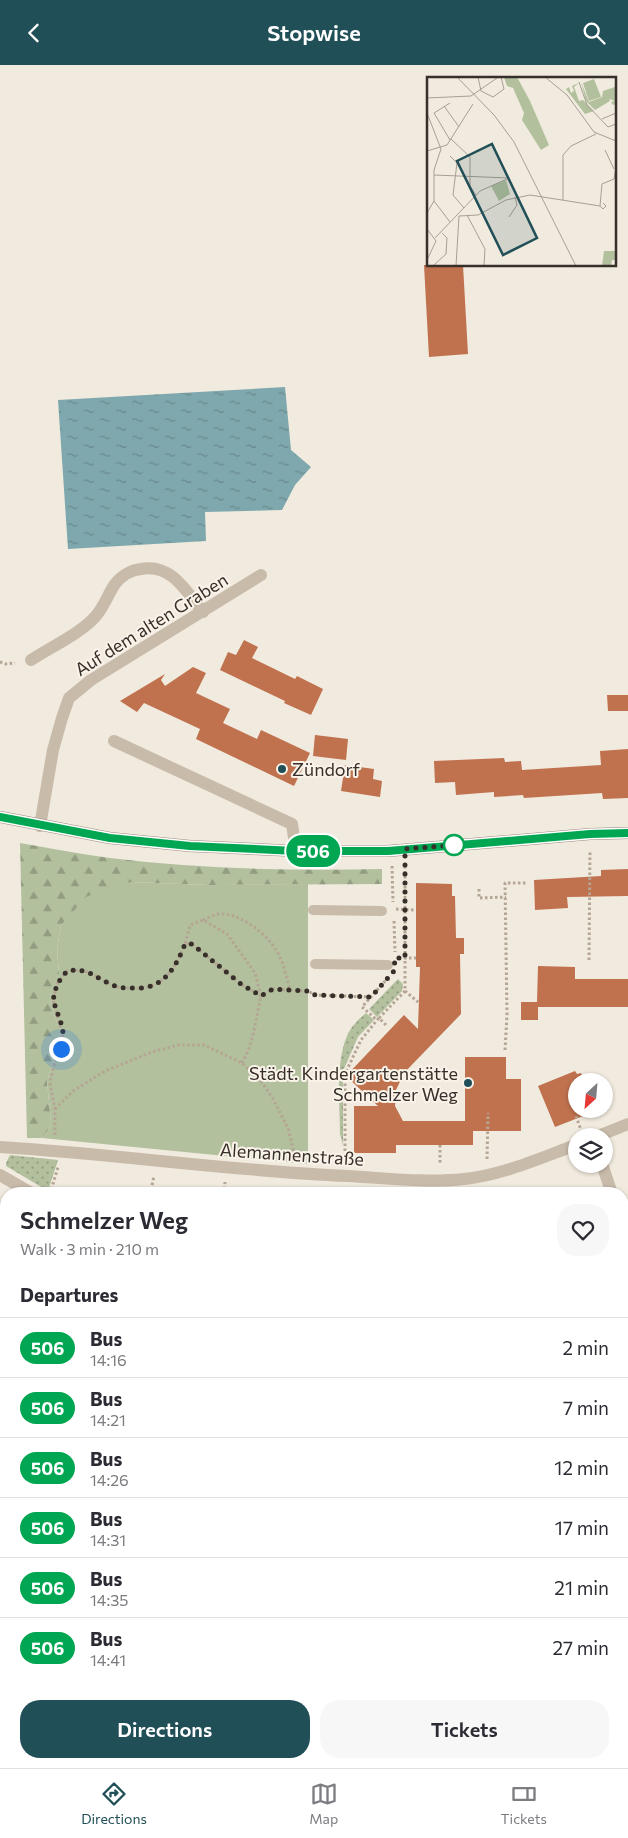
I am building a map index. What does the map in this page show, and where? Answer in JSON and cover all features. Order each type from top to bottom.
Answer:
[{"type":"street","points":[[31,660],[94,618],[116,583],[126,573],[138,569],[151,567],[165,571],[179,581],[203,612]]},
{"type":"street","name":"Auf dem alten Graben","points":[[40,826],[53,750],[69,698],[91,679],[261,575]]},
{"type":"street","points":[[114,741],[292,824],[296,851]]},
{"type":"street","points":[[0,817],[110,838],[190,846],[296,851],[392,850],[590,834],[628,833]]},
{"type":"street","points":[[613,1130],[628,1124]]},
{"type":"street","name":"Alemannenstraße","points":[[0,1147],[293,1174],[440,1180],[465,1179],[506,1171],[568,1148]]},
{"type":"street","points":[[605,1173],[610,1187]]},
{"type":"street","points":[[0,1175],[21,1187]]},
{"type":"lane","points":[[313,910],[382,911]]},
{"type":"lane","points":[[314,964],[391,962]]},
{"type":"path","points":[[589,960],[590,834]]},
{"type":"path","points":[[344,1176],[346,1130],[345,1074],[361,1039],[405,991],[405,849]]},
{"type":"path","points":[[392,850],[394,909],[414,910]]},
{"type":"path","points":[[505,1050],[505,883],[526,883]]},
{"type":"path","points":[[479,889],[480,897],[506,897]]},
{"type":"path","points":[[51,1187],[58,1151],[55,1109],[50,1083],[64,1038],[53,1000],[57,984],[67,971],[80,969],[119,987],[142,989],[153,985],[166,978],[177,964],[190,925],[218,914],[234,917],[254,926],[268,938],[277,951],[283,965],[290,991]]},
{"type":"path","points":[[391,962],[394,919]]},
{"type":"path","points":[[203,920],[227,934],[255,973],[261,996],[253,1035],[242,1063]]},
{"type":"path","points":[[185,944],[192,944],[241,984],[261,996]]},
{"type":"path","points":[[400,958],[416,958]]},
{"type":"path","points":[[386,1025],[362,1007],[388,978]]},
{"type":"path","points":[[261,996],[273,989],[308,991],[315,995],[371,997]]},
{"type":"path","points":[[405,991],[418,1002]]},
{"type":"path","points":[[55,1109],[73,1091],[105,1071],[152,1051],[178,1045],[204,1045],[242,1063],[261,1081],[288,1128],[295,1154],[293,1174]]},
{"type":"path","points":[[487,1175],[488,1113]]},
{"type":"path","points":[[152,1187],[155,1171]]},
{"type":"green space","points":[[20,843],[110,858],[178,865],[314,870],[382,869],[382,884],[208,885],[131,882],[61,925],[57,949],[59,974],[51,991],[50,1000],[61,1035],[47,1081],[51,1122],[49,1129],[42,1138],[27,1138]]},
{"type":"green space","points":[[131,882],[208,885],[308,884],[308,1164],[42,1138],[49,1129],[51,1122],[47,1081],[61,1035],[50,1000],[51,991],[59,973],[57,949],[61,925],[86,897],[105,889]]},
{"type":"green space","points":[[398,979],[403,984],[402,991],[377,1017],[369,1009]]},
{"type":"green space","points":[[366,1013],[374,1020],[358,1037],[343,1071],[343,1145],[340,1134],[340,1064],[346,1038],[352,1027]]},
{"type":"green space","points":[[10,1155],[58,1160],[49,1187],[41,1187],[6,1166]]},
{"type":"water","points":[[285,387],[291,450],[311,467],[295,485],[282,510],[205,512],[206,541],[68,549],[58,400]]},
{"type":"building","points":[[424,265],[463,266],[468,354],[429,357]]},
{"type":"building","points":[[244,640],[258,647],[252,658],[295,679],[297,676],[323,689],[311,715],[220,670],[228,652],[236,655]]},
{"type":"building","points":[[193,667],[206,673],[196,693],[230,709],[223,723],[257,739],[261,730],[310,753],[294,786],[196,739],[200,729],[144,703],[137,712],[120,701],[165,674],[161,680],[165,686]]},
{"type":"building","points":[[607,695],[628,695],[628,711],[608,711]]},
{"type":"building","points":[[315,735],[348,739],[346,760],[313,756]]},
{"type":"building","points":[[628,749],[628,798],[603,799],[602,793],[524,798],[523,795],[494,797],[494,792],[456,795],[455,782],[435,783],[434,761],[504,758],[505,762],[521,761],[522,770],[601,765],[600,751]]},
{"type":"building","points":[[345,765],[374,769],[373,779],[382,781],[380,797],[341,791]]},
{"type":"building","points":[[628,869],[628,896],[567,897],[568,908],[535,910],[534,880],[601,876],[601,870]]},
{"type":"building","points":[[416,883],[452,884],[452,896],[455,896],[456,938],[464,938],[464,954],[460,954],[461,1014],[404,1073],[396,1090],[395,1106],[403,1121],[465,1121],[465,1057],[506,1057],[506,1079],[521,1079],[521,1131],[473,1131],[473,1145],[396,1145],[396,1153],[354,1153],[354,1106],[378,1106],[346,1076],[404,1015],[418,1029],[420,967],[416,967]]},
{"type":"building","points":[[538,966],[575,967],[575,979],[628,979],[628,1007],[538,1007],[538,1020],[521,1020],[521,1002],[537,1002]]},
{"type":"building","points":[[568,1074],[568,1118],[578,1118],[555,1127],[538,1086]]},
{"type":"bus line","name":"506","points":[[0,817],[110,838],[190,846],[296,851],[388,851],[590,834],[628,833]]},
{"type":"place","name":"Zündorf","points":[[282,769]]},
{"type":"place","name":"Städt. Kindergartenstätte Schmelzer Weg","points":[[468,1083]]},
{"type":"route","points":[[61,1049],[64,1038],[53,1000],[57,984],[67,971],[80,969],[119,987],[142,989],[166,978],[177,964],[185,944],[192,944],[225,969],[241,984],[261,996],[273,989],[308,991],[315,995],[371,997],[394,971],[395,958],[405,958],[405,849],[454,845]]}]
